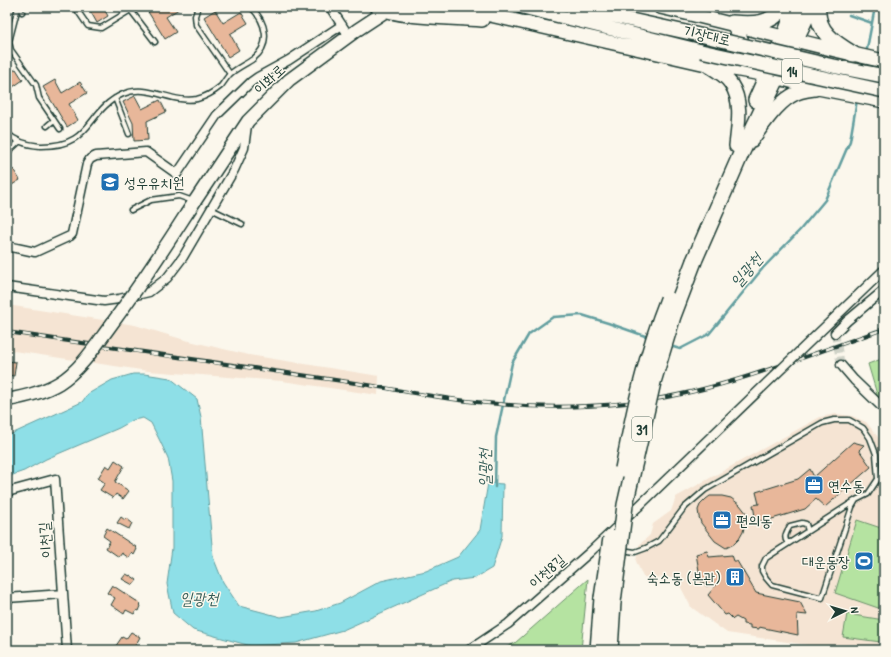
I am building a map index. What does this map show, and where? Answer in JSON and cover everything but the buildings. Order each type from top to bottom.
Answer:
[{"type":"highway","points":[[732,23],[747,24],[764,22],[779,14],[784,7]]},
{"type":"highway","points":[[790,39],[796,7]]},
{"type":"highway","points":[[790,39],[811,7]]},
{"type":"highway","points":[[818,7],[819,24],[825,33],[836,45],[853,54]]},
{"type":"highway","name":"31","points":[[598,650],[607,600],[630,435],[646,364],[664,311],[689,260],[790,39]]},
{"type":"highway","name":"31","points":[[607,600],[610,650]]},
{"type":"main road","points":[[455,7],[706,64],[884,101]]},
{"type":"main road","name":"기장대로","points":[[523,7],[701,51],[884,91]]},
{"type":"main road","name":"기장대로","points":[[572,7],[833,66],[884,76]]},
{"type":"main road","points":[[660,7],[732,23],[833,50],[884,61]]},
{"type":"main road","points":[[385,8],[419,16],[460,18],[539,27]]},
{"type":"main road","name":"이화로","points":[[7,400],[32,394],[58,383],[88,357],[187,213],[248,120],[289,80],[385,8]]},
{"type":"main road","points":[[706,64],[731,62],[738,58],[743,48],[741,38],[732,23]]},
{"type":"main road","points":[[822,89],[816,84],[813,76],[817,60],[822,53],[833,50]]},
{"type":"main road","points":[[706,64],[722,74],[731,84],[735,92],[738,102],[739,121],[738,151]]},
{"type":"main road","points":[[738,151],[790,96],[802,91],[822,89]]},
{"type":"street","points":[[330,7],[349,36]]},
{"type":"street","points":[[7,246],[35,252],[72,234],[87,164],[90,159],[96,156],[146,152],[177,174],[217,115],[251,82],[289,60],[342,25]]},
{"type":"street","points":[[7,287],[104,301],[149,292],[167,278],[183,257],[212,209],[234,170],[244,148],[248,120]]},
{"type":"street","name":"이천8길","points":[[469,650],[508,624],[596,546],[884,270]]},
{"type":"street","points":[[835,333],[884,290]]},
{"type":"street","points":[[841,365],[884,409]]},
{"type":"street","name":"이천길","points":[[7,492],[55,479],[68,650]]},
{"type":"street","points":[[7,598],[63,594]]},
{"type":"lane","points":[[19,7],[22,12]]},
{"type":"lane","points":[[19,7],[9,42],[11,50],[36,85],[39,98],[60,129]]},
{"type":"lane","points":[[75,7],[88,26],[101,28],[129,11],[129,7]]},
{"type":"lane","points":[[129,7],[155,42]]},
{"type":"lane","points":[[198,7],[195,16],[196,25],[230,74]]},
{"type":"lane","points":[[7,133],[19,142],[31,145],[43,146],[60,144],[74,140],[84,132],[106,104],[115,98],[135,90],[184,99],[198,98],[209,94],[220,87],[230,74],[255,58],[262,49],[266,37],[264,25],[251,7]]},
{"type":"lane","points":[[115,98],[129,134]]},
{"type":"lane","points":[[47,126],[54,120]]},
{"type":"lane","points":[[7,152],[19,142]]},
{"type":"lane","points":[[131,210],[151,200],[179,196],[195,201]]},
{"type":"lane","points":[[212,209],[242,224]]},
{"type":"lane","points":[[596,546],[635,552],[646,548],[659,541],[684,508],[705,490],[822,423],[834,420],[849,420],[863,428],[870,438],[876,454],[878,479],[868,494],[856,500],[766,558],[762,566],[762,571],[772,585],[822,598],[852,507],[856,500]]},
{"type":"lane","points":[[790,542],[785,540],[785,537],[790,526],[802,523],[806,524],[808,531]]},
{"type":"shaded area","points":[[7,305],[135,325],[185,340],[249,355],[379,376],[378,395],[282,381],[148,371],[7,350]]},
{"type":"shaded area","points":[[836,414],[852,416],[866,422],[878,437],[884,450],[884,650],[841,650],[727,633],[691,607],[676,578],[643,577],[636,561],[639,545],[650,535],[653,524],[671,511],[676,497],[820,417]]},
{"type":"green space","points":[[884,358],[884,418],[868,364]]},
{"type":"green space","name":"대운동장","points":[[857,520],[884,529],[884,610],[835,593]]},
{"type":"green space","points":[[588,579],[581,650],[501,650],[515,643]]},
{"type":"green space","points":[[847,614],[884,620],[881,642],[843,637]]},
{"type":"water","name":"일광천","points":[[133,374],[170,378],[197,399],[201,417],[213,557],[223,582],[239,606],[281,617],[316,611],[340,603],[381,581],[426,571],[458,557],[480,530],[488,483],[503,484],[502,536],[492,568],[475,578],[452,581],[343,630],[296,643],[251,646],[193,630],[173,613],[167,584],[172,548],[172,481],[168,458],[151,423],[143,418],[133,420],[119,428],[46,459],[24,471],[7,477],[7,436],[82,402],[88,394],[112,380]]},
{"type":"waterway","name":"일광천","points":[[866,54],[875,7]]},
{"type":"waterway","points":[[849,15],[872,23]]},
{"type":"waterway","name":"일광천","points":[[670,346],[680,349],[709,334],[763,268],[800,230],[825,200],[850,141],[857,100]]},
{"type":"waterway","name":"일광천","points":[[495,487],[496,437],[512,363],[529,334],[553,317],[582,315],[648,337]]},
{"type":"tunnel","points":[[835,333],[841,365]]},
{"type":"railway","points":[[7,332],[349,382],[452,399],[504,405],[556,407],[626,403],[692,392],[757,374],[884,329]]},
{"type":"place","name":"성우유치원","points":[[110,182]]},
{"type":"place","name":"연수동","points":[[814,485]]},
{"type":"place","name":"편의동","points":[[722,520]]},
{"type":"place","name":"대운동장","points":[[864,561]]},
{"type":"place","name":"숙소동 (본관)","points":[[735,577]]}]
